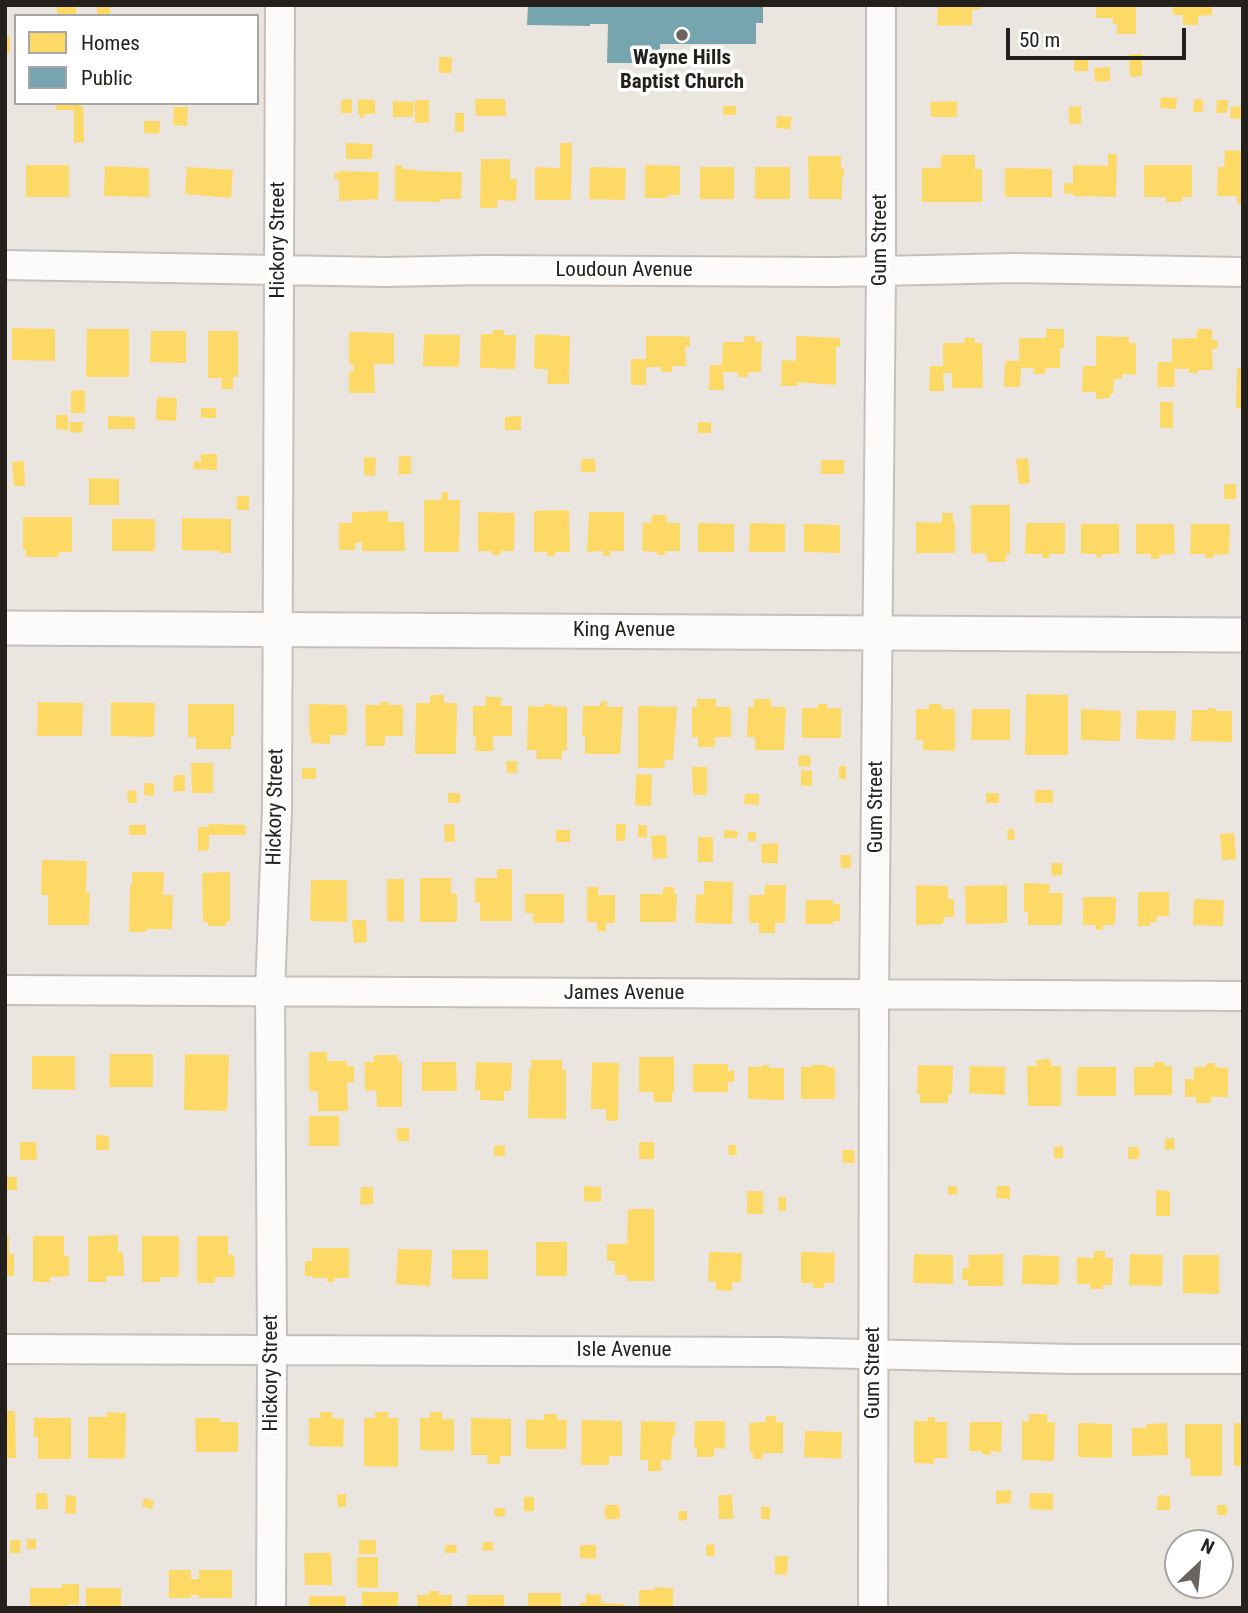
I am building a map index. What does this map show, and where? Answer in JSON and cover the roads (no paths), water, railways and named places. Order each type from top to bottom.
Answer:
[{"type":"street","name":"Hickory Street","points":[[271,1608],[270,992],[277,810],[280,5]]},
{"type":"street","name":"Gum Street","points":[[873,1608],[881,5]]},
{"type":"street","name":"Loudoun Avenue","points":[[5,265],[385,272],[881,271],[1014,268],[1243,272]]},
{"type":"street","name":"King Avenue","points":[[5,628],[1243,635]]},
{"type":"street","name":"James Avenue","points":[[5,990],[1243,996]]},
{"type":"street","name":"Isle Avenue","points":[[5,1349],[778,1352],[1243,1359]]},
{"type":"place","name":"Wayne Hills Baptist Church","points":[[682,35]]}]
